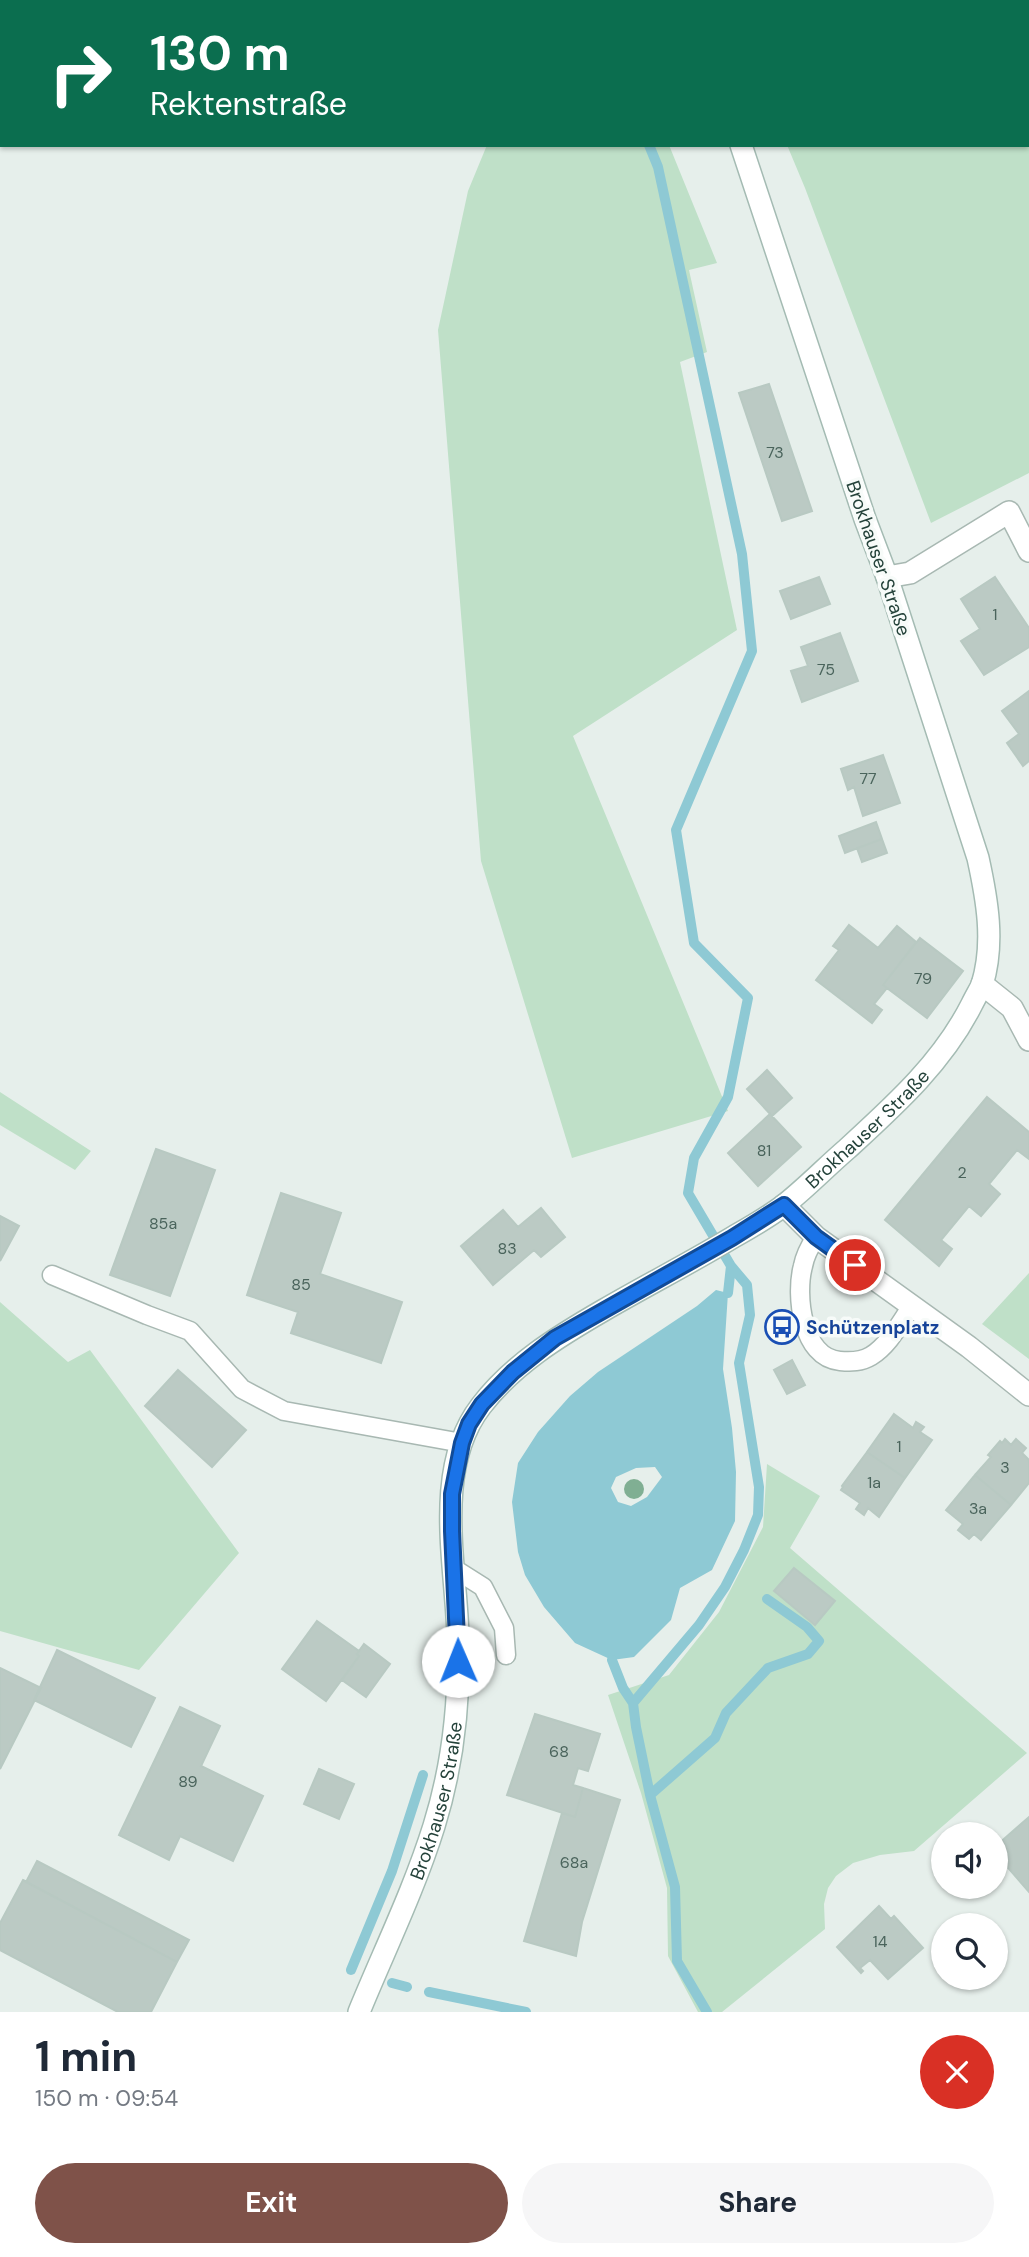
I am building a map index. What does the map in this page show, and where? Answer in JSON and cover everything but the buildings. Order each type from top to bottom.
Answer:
[{"type":"street","name":"Brokhauser Straße","points":[[359,2012],[421,1861],[447,1776],[458,1687],[452,1494],[462,1443],[469,1424],[482,1404],[513,1372],[555,1338],[732,1238],[784,1205],[901,1100],[946,1049],[982,984],[989,939],[987,897],[978,858],[887,577],[865,519],[742,147]]},
{"type":"street","points":[[887,577],[910,573],[1009,512],[1029,551]]},
{"type":"street","points":[[982,984],[1012,1008],[1029,1040]]},
{"type":"street","points":[[784,1205],[816,1237],[969,1347],[1029,1395]]},
{"type":"lane","points":[[816,1237],[805,1259],[800,1287],[804,1325],[811,1342],[821,1353],[834,1361],[858,1362],[871,1356],[884,1346],[912,1306]]},
{"type":"lane","points":[[52,1275],[190,1331],[242,1389],[284,1411],[462,1443]]},
{"type":"lane","points":[[453,1568],[483,1587],[504,1628],[506,1655]]},
{"type":"green space","points":[[486,147],[670,147],[717,263],[689,270],[707,352],[680,362],[737,630],[573,736],[728,1111],[572,1158],[481,861],[438,330],[468,191]]},
{"type":"green space","points":[[788,147],[1029,147],[1029,473],[931,523]]},
{"type":"green space","points":[[0,1092],[91,1151],[75,1170],[0,1125]]},
{"type":"green space","points":[[1029,1273],[1029,1359],[982,1324]]},
{"type":"green space","points":[[0,1302],[68,1362],[90,1350],[239,1553],[139,1670],[0,1631]]},
{"type":"green space","points":[[767,1464],[820,1496],[790,1548],[1027,1753],[947,1822],[931,1822],[931,1836],[914,1851],[880,1855],[853,1863],[836,1876],[828,1888],[824,1904],[825,1929],[722,2012],[698,2012],[668,1956],[667,1888],[641,1793],[608,1695],[669,1675],[719,1612],[763,1527]]},
{"type":"water","points":[[716,1290],[728,1293],[723,1369],[736,1472],[735,1521],[712,1570],[680,1588],[671,1620],[634,1657],[612,1660],[575,1643],[544,1607],[525,1575],[518,1552],[512,1502],[518,1463],[538,1432],[570,1396],[598,1372],[697,1306]],"holes":[[[655,1467],[662,1477],[647,1497],[631,1506],[618,1502],[611,1488],[616,1477],[636,1468]]]},
{"type":"waterway","points":[[650,147],[658,167],[742,554],[752,651],[676,830],[694,943],[748,998],[728,1097],[694,1158],[688,1193],[731,1266],[728,1293]]},
{"type":"waterway","points":[[633,1703],[699,1625],[725,1587],[758,1515],[759,1487],[739,1363],[750,1315],[747,1285],[731,1266]]},
{"type":"waterway","points":[[650,1795],[715,1738],[726,1713],[768,1668],[808,1654],[819,1641],[807,1627],[767,1599]]},
{"type":"waterway","points":[[612,1660],[623,1688],[633,1703],[650,1795],[675,1887],[677,1961],[707,2012]]},
{"type":"waterway","points":[[351,1970],[392,1871],[423,1775]]},
{"type":"waterway","points":[[392,1983],[407,1987]]},
{"type":"waterway","points":[[429,1992],[526,2012]]},
{"type":"place","name":"Schützenplatz","points":[[782,1327]]},
{"type":"route","points":[[458,1661],[452,1531],[452,1494],[457,1465],[469,1424],[482,1404],[513,1372],[555,1338],[732,1238],[784,1205],[816,1237],[855,1265]]}]
